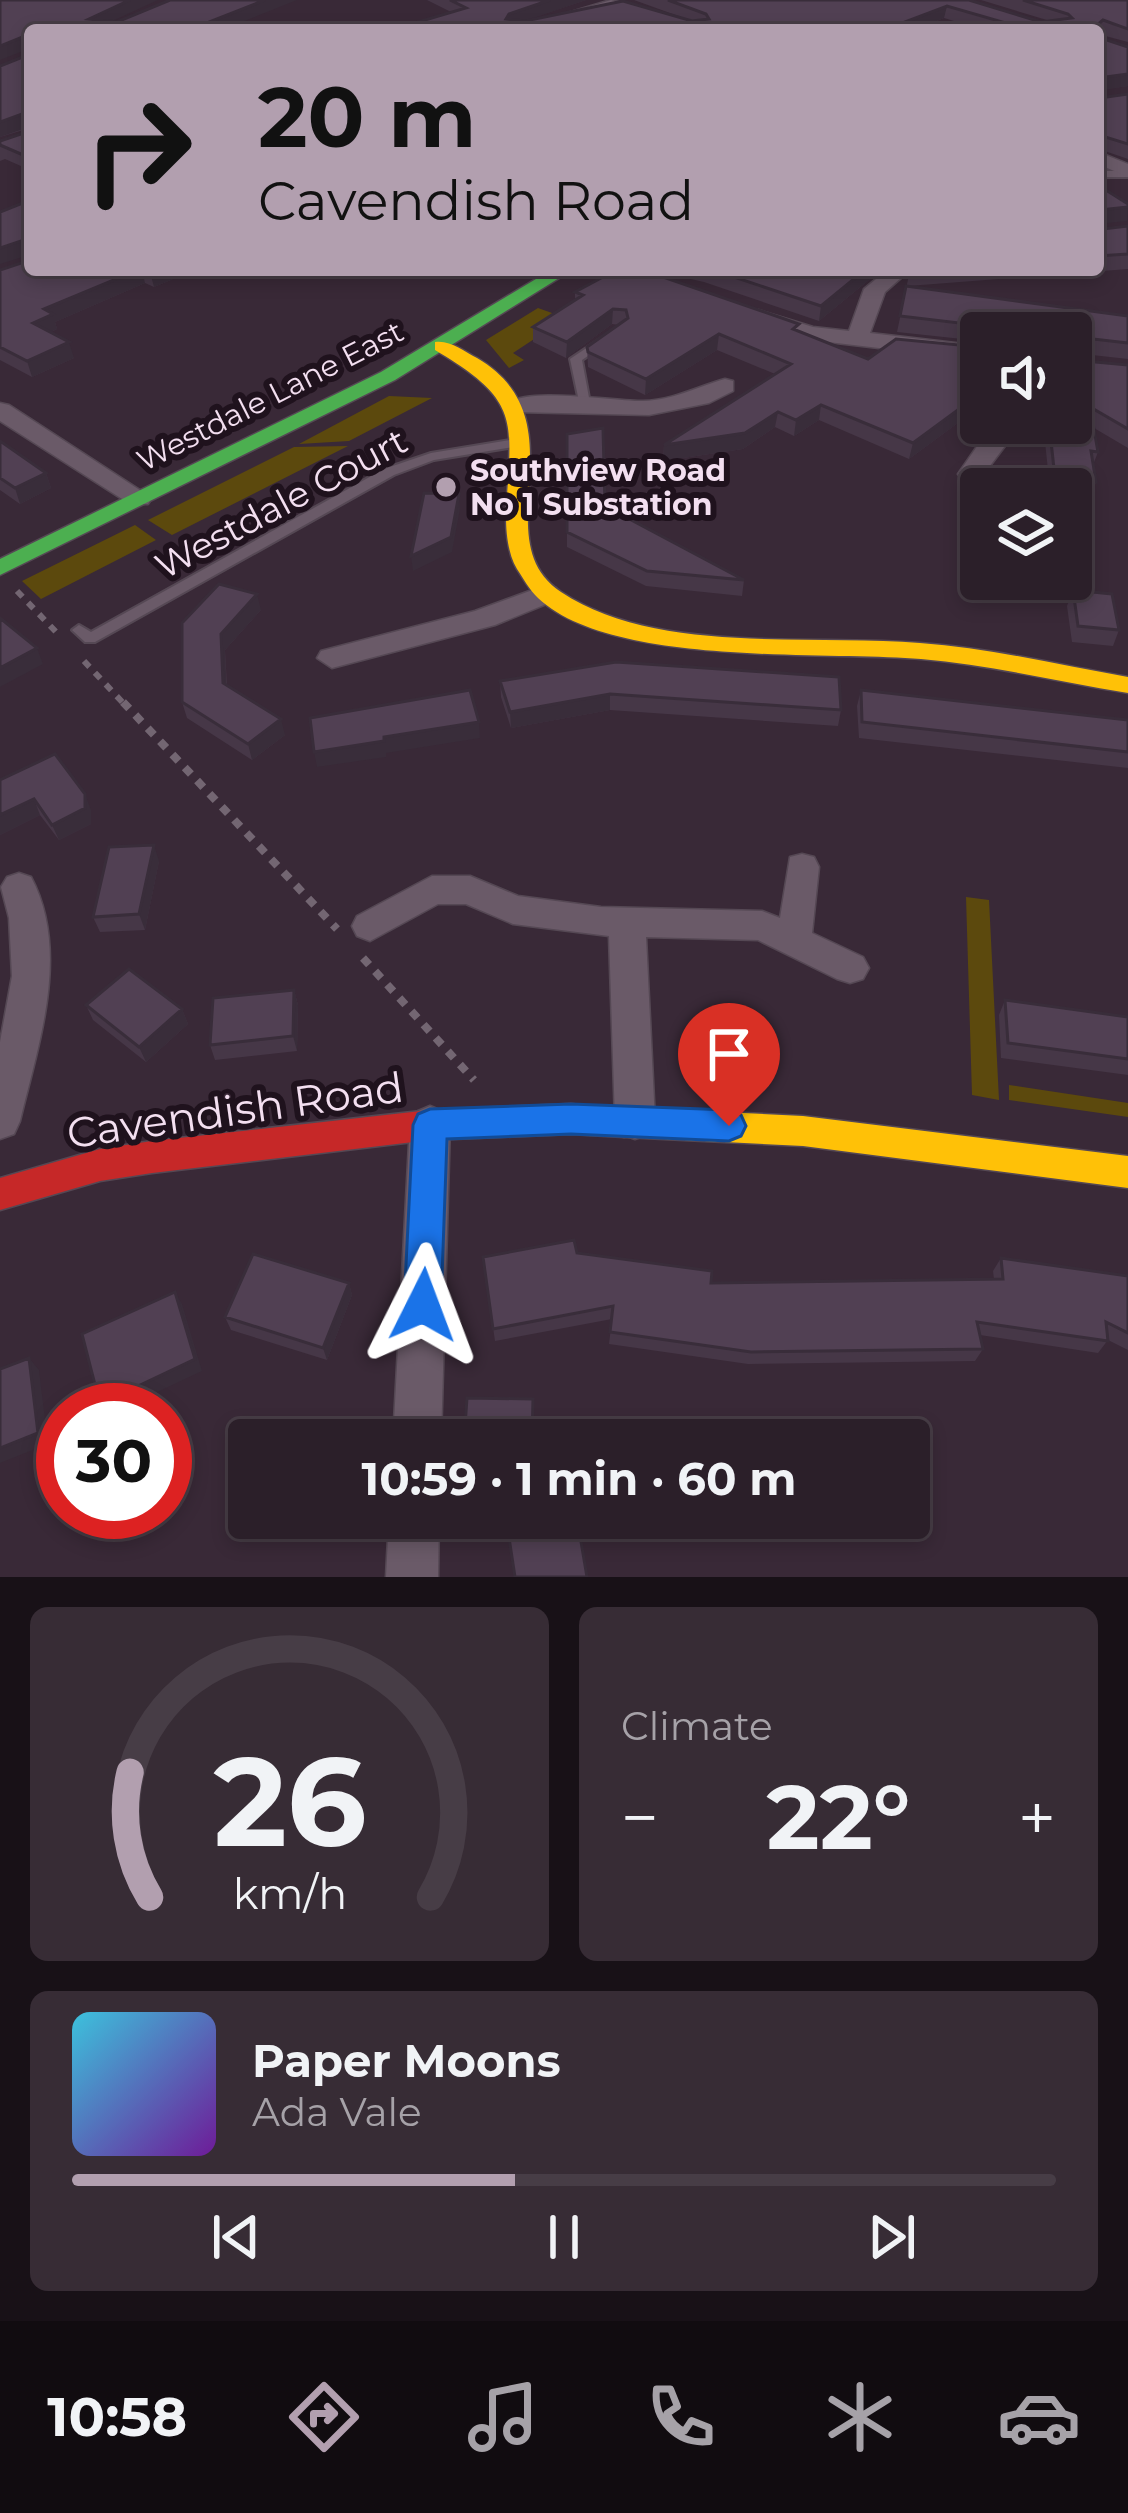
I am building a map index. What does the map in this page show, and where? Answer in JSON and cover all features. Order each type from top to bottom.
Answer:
[{"type":"street","points":[[539,24],[611,2],[636,10]]},
{"type":"street","name":"Westdale Lane East","points":[[0,568],[442,346],[553,276]]},
{"type":"street","points":[[857,339],[875,289],[892,276]]},
{"type":"street","points":[[734,309],[811,333],[960,350]]},
{"type":"street","points":[[442,346],[479,363],[516,404],[521,442],[518,539],[524,569],[546,593],[610,629],[924,650],[1128,685]]},
{"type":"street","points":[[516,404],[670,408],[702,400],[725,386]]},
{"type":"street","points":[[0,410],[140,498]]},
{"type":"street","points":[[332,658],[485,618],[546,593]]},
{"type":"street","points":[[788,940],[797,926],[802,867]]},
{"type":"street","points":[[0,1121],[31,990],[33,929],[19,887]]},
{"type":"street","points":[[356,937],[432,890],[470,890],[513,910],[627,921],[762,926],[850,968]]},
{"type":"street","points":[[627,921],[635,1121]]},
{"type":"street","name":"Cavendish Road","points":[[0,1193],[100,1165],[430,1125],[511,1121],[635,1121],[803,1131],[1128,1172]]},
{"type":"street","points":[[418,1419],[430,1125]]},
{"type":"street","points":[[412,1577],[413,1539]]},
{"type":"lane","points":[[584,403],[576,359],[620,330]]},
{"type":"lane","name":"Westdale Court","points":[[79,630],[90,639],[389,472],[431,457],[521,442]]},
{"type":"path","points":[[20,594],[356,937],[511,1121]]},
{"type":"shaded area","points":[[538,308],[566,318],[513,353],[524,360],[509,368],[486,340]]},
{"type":"shaded area","points":[[389,396],[432,398],[349,441],[299,444]]},
{"type":"shaded area","points":[[348,446],[172,535],[148,520],[294,447]]},
{"type":"shaded area","points":[[135,525],[156,540],[41,599],[22,581]]},
{"type":"shaded area","points":[[966,897],[989,900],[999,1100],[972,1095]]},
{"type":"shaded area","points":[[1009,1085],[1128,1103],[1128,1117],[1009,1100]]},
{"type":"building","points":[[0,0],[130,0],[89,19],[117,22],[170,0],[265,0],[204,24],[24,24],[24,36],[0,46]]},
{"type":"building","points":[[450,0],[550,0],[506,19],[525,21],[623,1],[692,21],[709,19],[668,0],[969,0],[1041,22],[1072,18],[1023,0],[1128,0],[1128,29],[1103,20],[1098,24],[1009,24],[947,6],[900,24],[411,24],[466,8]]},
{"type":"building","points":[[1104,39],[1128,47],[1128,74],[1104,77]]},
{"type":"building","points":[[24,56],[24,113],[0,122],[0,66]]},
{"type":"building","points":[[1128,94],[1128,144],[1104,137],[1104,97]]},
{"type":"building","points":[[24,133],[24,155],[0,145]]},
{"type":"building","points":[[1104,189],[1128,204],[1104,209]]},
{"type":"building","points":[[24,202],[24,240],[0,248],[0,212]]},
{"type":"building","points":[[1128,226],[1128,254],[1104,256],[1104,229]]},
{"type":"building","points":[[24,262],[24,276],[124,276],[44,309],[53,314],[33,323],[69,342],[27,361],[0,347],[0,270]]},
{"type":"building","points":[[605,276],[660,276],[799,324],[793,329],[868,359],[896,339],[960,345],[960,408],[913,443],[821,405],[796,420],[778,412],[745,433],[664,445],[791,364],[719,334],[646,379],[588,352],[587,347],[628,318],[626,310],[613,309],[567,342],[533,327],[583,295],[575,292]]},
{"type":"building","points":[[731,276],[858,276],[821,306]]},
{"type":"building","points":[[906,286],[1128,316],[1128,343],[1092,339],[1092,312],[960,312],[960,323],[900,316]]},
{"type":"building","points":[[1092,362],[1128,365],[1128,429],[1092,408]]},
{"type":"building","points":[[1092,418],[1098,452],[1091,451],[1096,482],[1092,482],[1092,468],[1054,468],[1051,444],[1092,444]]},
{"type":"building","points":[[603,428],[605,506],[744,580],[647,571],[567,532],[567,434]]},
{"type":"building","points":[[0,441],[46,473],[15,488],[0,478]]},
{"type":"building","points":[[424,493],[459,494],[451,537],[411,556]]},
{"type":"building","points":[[219,584],[257,594],[221,634],[223,683],[281,719],[248,744],[182,702],[182,623]]},
{"type":"building","points":[[1092,592],[1112,594],[1119,630],[1078,626],[1074,600],[1092,600]]},
{"type":"building","points":[[0,618],[37,648],[0,668]]},
{"type":"building","points":[[616,662],[839,677],[841,710],[610,694],[510,712],[500,681]]},
{"type":"building","points":[[470,690],[479,722],[314,752],[310,718]]},
{"type":"building","points":[[861,690],[1128,720],[1128,752],[862,722]]},
{"type":"building","points":[[55,754],[85,794],[85,808],[52,825],[34,799],[0,815],[0,780]]},
{"type":"building","points":[[154,845],[139,914],[93,917],[109,847]]},
{"type":"building","points":[[129,969],[182,1009],[139,1047],[86,1005]]},
{"type":"building","points":[[294,990],[293,1036],[210,1045],[213,998]]},
{"type":"building","points":[[1005,1000],[1128,1017],[1128,1059],[1008,1043]]},
{"type":"building","points":[[574,1240],[577,1253],[712,1271],[711,1283],[1003,1279],[1001,1258],[1128,1276],[1128,1333],[1106,1322],[1108,1341],[977,1322],[983,1349],[751,1352],[610,1332],[613,1306],[493,1329],[483,1257]]},
{"type":"building","points":[[253,1254],[349,1283],[323,1348],[225,1317]]},
{"type":"building","points":[[175,1292],[195,1359],[144,1383],[95,1383],[82,1334]]},
{"type":"building","points":[[29,1358],[36,1434],[0,1448],[0,1369]]},
{"type":"building","points":[[467,1398],[533,1399],[533,1419],[466,1419]]},
{"type":"building","points":[[509,1539],[581,1539],[587,1577],[515,1577]]},
{"type":"traffic: fast","points":[[0,568],[388,376],[553,276]]},
{"type":"traffic: slow","points":[[442,346],[487,372],[512,402],[521,433],[517,531],[524,563],[546,593],[578,613],[620,628],[669,637],[920,651],[1128,685]]},
{"type":"traffic: slow","points":[[624,1122],[803,1131],[1128,1172]]},
{"type":"traffic: jam","points":[[0,1194],[100,1165],[152,1157],[430,1125],[571,1119],[624,1122]]},
{"type":"place","name":"Southview Road No 1 Substation","points":[[446,487]]},
{"type":"route","points":[[423,1305],[430,1125],[571,1119],[729,1126]]}]
